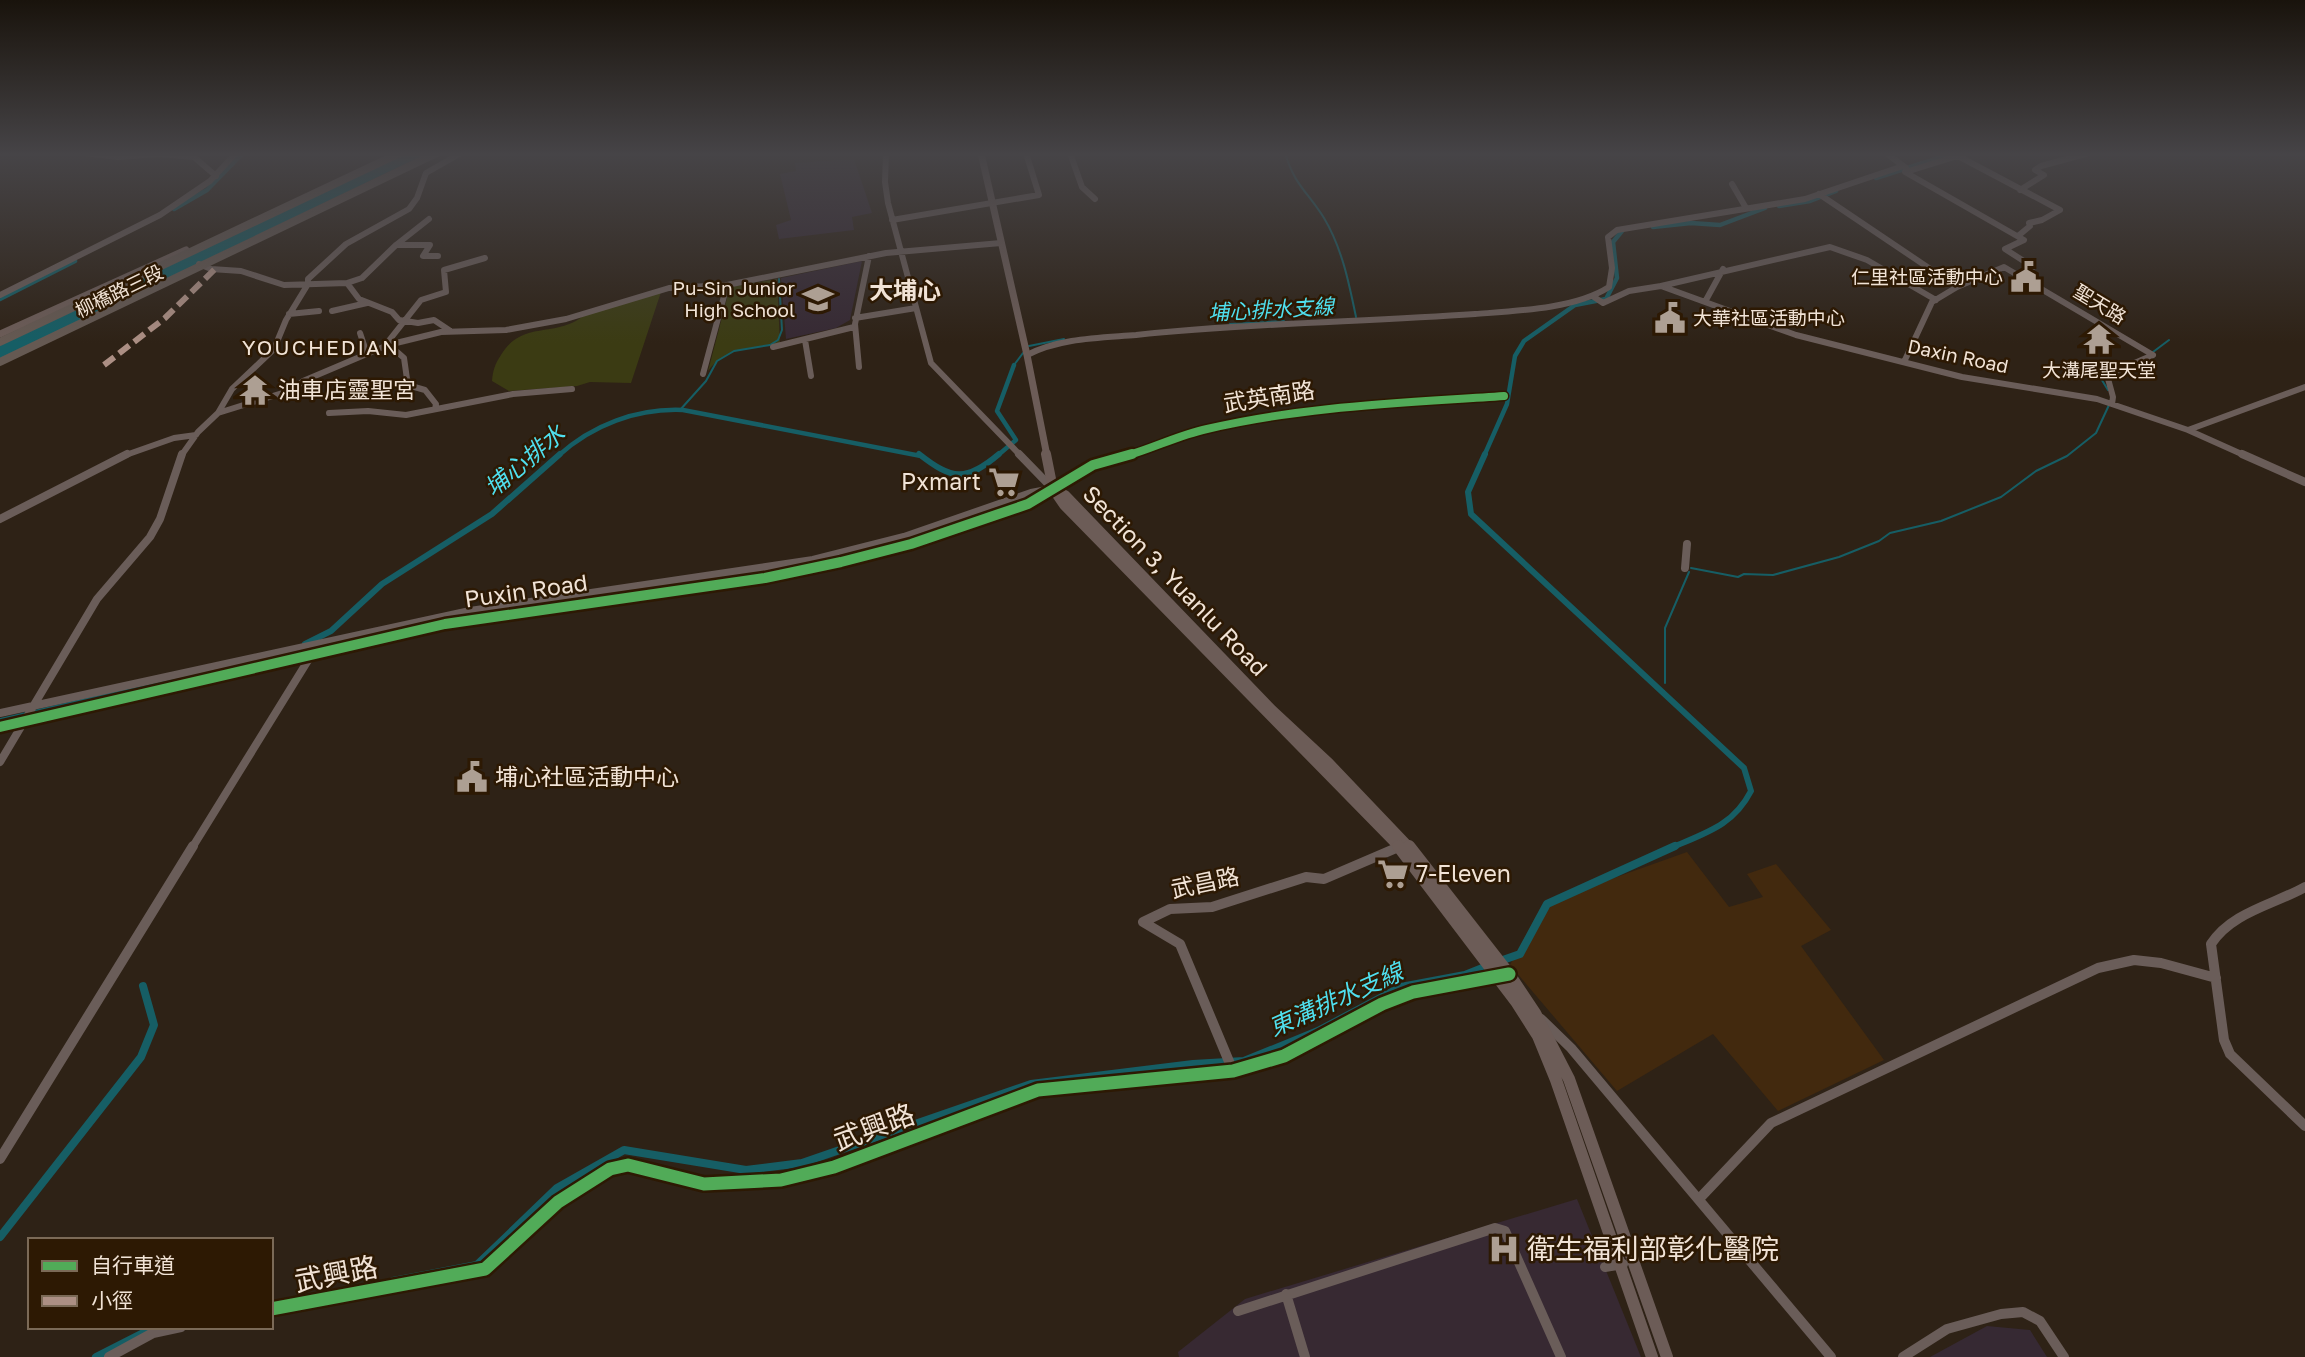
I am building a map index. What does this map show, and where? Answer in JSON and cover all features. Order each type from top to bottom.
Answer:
[{"type":"highway","points":[[0,341],[266,216]]},
{"type":"highway","points":[[0,364],[307,216]]},
{"type":"main road","name":"柳橋路三段","points":[[0,334],[255,216]]},
{"type":"main road","name":"柳橋路三段","points":[[0,364],[305,216]]},
{"type":"main road","points":[[995,216],[1027,355],[1053,489]]},
{"type":"main road","name":"Section 3, Yuanlu Road","points":[[1053,489],[1064,505],[1227,674],[1403,845],[1509,974],[1529,1013]]},
{"type":"main road","name":"Section 3, Yuanlu Road","points":[[1403,845],[1497,977],[1529,1013]]},
{"type":"main road","points":[[1529,1013],[1569,1079],[1627,1264],[1652,1357]]},
{"type":"main road","points":[[1627,1264],[1667,1357]]},
{"type":"street","points":[[0,295],[157,216]]},
{"type":"street","points":[[0,762],[97,599],[150,537],[160,519],[179,461],[196,435],[218,413],[232,389],[274,349],[289,314],[308,284],[308,279],[346,244],[395,216]]},
{"type":"street","points":[[891,216],[931,363],[1053,489]]},
{"type":"street","points":[[892,220],[912,216]]},
{"type":"street","points":[[1027,355],[1042,347],[1089,339],[1247,325],[1485,315],[1554,306],[1594,297],[1609,287],[1612,268],[1608,237],[1611,232],[1699,216]]},
{"type":"street","points":[[1852,216],[1957,287],[1932,302],[1904,362]]},
{"type":"street","points":[[1983,216],[2024,240],[2005,249],[2034,269],[2018,275]]},
{"type":"street","points":[[2018,236],[2030,226],[2029,223],[2049,216]]},
{"type":"street","points":[[202,265],[241,271],[284,285],[347,283],[362,278],[396,245],[429,219]]},
{"type":"street","points":[[218,413],[292,390],[303,382],[388,345],[449,330],[506,330],[566,319],[669,288],[727,285],[869,256],[1001,243]]},
{"type":"street","points":[[396,245],[430,245],[424,256],[438,256]]},
{"type":"street","points":[[1661,286],[1767,260],[1781,262],[1831,247],[1849,251],[1936,300]]},
{"type":"street","points":[[859,367],[853,342],[854,327],[869,256]]},
{"type":"street","points":[[388,345],[421,300],[446,292],[444,270],[485,258]]},
{"type":"street","name":"聖天路","points":[[1957,287],[2004,267],[2150,353],[2107,375],[2106,382],[2113,394],[2112,404]]},
{"type":"street","points":[[1706,300],[1723,269]]},
{"type":"street","points":[[347,283],[359,299],[392,312],[406,322],[435,320],[449,330]]},
{"type":"street","points":[[703,374],[727,285]]},
{"type":"street","name":"Daxin Road","points":[[1594,297],[1603,303],[1629,291],[1661,286],[1706,300],[1796,335],[1962,377],[2078,394],[2188,430],[2305,482]]},
{"type":"street","points":[[332,311],[367,303]]},
{"type":"street","points":[[855,318],[916,308]]},
{"type":"street","points":[[289,314],[319,311]]},
{"type":"street","points":[[773,347],[854,327]]},
{"type":"street","points":[[360,333],[367,354]]},
{"type":"street","points":[[805,340],[811,376]]},
{"type":"street","points":[[388,345],[404,358],[407,379],[411,386],[425,390],[436,404],[435,409]]},
{"type":"street","points":[[2188,430],[2260,401],[2305,387]]},
{"type":"street","points":[[329,413],[368,411],[406,415],[513,394],[572,389]]},
{"type":"street","name":"武英南路","points":[[1053,489],[1093,465],[1210,428],[1347,407],[1504,396]]},
{"type":"street","points":[[0,519],[68,483],[150,446],[196,435]]},
{"type":"street","name":"Puxin Road","points":[[0,727],[314,649],[445,624],[753,580],[841,562],[950,531],[1028,504],[1053,489]]},
{"type":"street","points":[[1685,568],[1687,544]]},
{"type":"street","points":[[0,1159],[314,649]]},
{"type":"street","name":"Puxin Road","points":[[0,713],[275,652],[314,649]]},
{"type":"street","name":"武昌路","points":[[1233,1071],[1180,944],[1143,922],[1170,909],[1212,906],[1306,877],[1324,879],[1403,845]]},
{"type":"street","points":[[2305,887],[2288,898],[2240,918],[2216,933],[2211,944],[2224,1040],[2230,1054],[2305,1126]]},
{"type":"street","points":[[1699,1199],[1771,1123],[2098,968],[2134,960],[2161,963],[2216,978]]},
{"type":"street","name":"武興路","points":[[273,1309],[485,1269],[558,1202],[610,1169],[628,1165],[704,1184],[781,1180],[834,1167],[1038,1090],[1233,1071],[1284,1056],[1382,1004],[1413,992],[1509,974]]},
{"type":"street","points":[[1529,1013],[1571,1048],[1831,1357]]},
{"type":"street","points":[[1238,1311],[1496,1228],[1505,1231],[1561,1357]]},
{"type":"street","points":[[1605,1267],[1627,1264]]},
{"type":"street","points":[[1286,1294],[1306,1357]]},
{"type":"street","points":[[1903,1357],[1947,1329],[2001,1314],[2024,1312],[2040,1321],[2064,1357]]},
{"type":"street","points":[[109,1357],[153,1333],[172,1329]]},
{"type":"shaded area","points":[[790,216],[855,216],[852,217],[854,230],[779,239],[776,225],[791,220]]},
{"type":"shaded area","name":"Pu-Sin Junior High School","points":[[862,261],[850,320],[836,328],[786,339],[781,278]]},
{"type":"shaded area","points":[[777,279],[780,344],[731,353],[708,371],[730,287]]},
{"type":"shaded area","points":[[661,292],[631,383],[590,382],[577,386],[509,391],[492,381],[499,358],[509,344],[519,337],[573,323],[583,316]]},
{"type":"shaded area","points":[[1687,852],[1729,907],[1763,897],[1747,874],[1776,864],[1831,930],[1801,946],[1884,1060],[1778,1111],[1713,1034],[1617,1091],[1510,965],[1536,916],[1572,893]]},
{"type":"shaded area","name":"衛生福利部彰化醫院","points":[[1577,1199],[1641,1357],[1179,1357],[1178,1352],[1245,1299]]},
{"type":"shaded area","points":[[1987,1326],[2030,1330],[2047,1357],[1930,1357]]},
{"type":"water","points":[[271,216],[296,216],[0,359],[0,345]]},
{"type":"waterway","name":"埔心排水支線","points":[[1323,216],[1336,241],[1356,317]]},
{"type":"waterway","name":"東溝排水支線","points":[[1653,227],[1691,223],[1720,225],[1743,216]]},
{"type":"waterway","name":"東溝排水支線","points":[[1484,456],[1507,404],[1515,356],[1524,341],[1575,305],[1606,299],[1617,278],[1613,242],[1622,231]]},
{"type":"waterway","points":[[0,299],[75,261]]},
{"type":"waterway","points":[[680,410],[706,381],[717,361],[734,351],[770,345],[778,340],[782,330],[779,279]]},
{"type":"waterway","name":"埔心排水支線","points":[[1230,324],[1284,321]]},
{"type":"waterway","name":"埔心排水支線","points":[[1029,346],[1064,339]]},
{"type":"waterway","points":[[2153,352],[2169,340]]},
{"type":"waterway","name":"埔心排水支線","points":[[1014,365],[1023,353]]},
{"type":"waterway","name":"埔心排水","points":[[997,456],[1016,440],[997,411],[1014,365]]},
{"type":"waterway","points":[[2104,375],[2100,377],[2108,390]]},
{"type":"waterway","points":[[1691,568],[1738,577],[1744,574],[1773,575],[1839,557],[1879,541],[1890,533],[1941,521],[2001,497],[2036,471],[2067,456],[2096,433],[2109,405]]},
{"type":"waterway","name":"埔心排水","points":[[558,456],[600,427],[632,416],[666,410],[683,410],[921,456]]},
{"type":"waterway","name":"埔心排水","points":[[305,644],[331,631],[382,584],[492,514],[560,454]]},
{"type":"waterway","name":"埔心排水","points":[[919,454],[941,469],[959,474],[977,469],[999,454]]},
{"type":"waterway","name":"東溝排水支線","points":[[1485,454],[1468,492],[1471,514],[1744,768],[1751,791],[1736,813],[1707,833],[1671,848]]},
{"type":"waterway","points":[[1665,683],[1665,628],[1689,572]]},
{"type":"waterway","name":"埔心排水","points":[[0,721],[279,656]]},
{"type":"waterway","name":"東溝排水支線","points":[[1500,961],[1520,954],[1547,904],[1675,846]]},
{"type":"waterway","name":"東溝排水支線","points":[[393,1281],[477,1265],[557,1188],[624,1150],[746,1170],[802,1163],[1031,1084],[1193,1064],[1244,1061],[1318,1031],[1401,987],[1465,975],[1490,965]]},
{"type":"waterway","points":[[0,1237],[141,1057],[154,1025],[143,986]]},
{"type":"waterway","name":"東溝排水支線","points":[[96,1357],[151,1329]]},
{"type":"marked path","points":[[104,365],[165,318],[215,269]]},
{"type":"cycle path","points":[[0,727],[445,624],[765,578],[841,562],[911,544],[1028,504],[1093,465],[1210,428],[1347,407],[1504,396]]},
{"type":"cycle path","points":[[273,1309],[485,1269],[558,1202],[610,1169],[628,1165],[704,1184],[781,1180],[834,1167],[1038,1090],[1233,1071],[1284,1056],[1382,1004],[1413,992],[1509,974]]},
{"type":"place","name":"仁里社區活動中心","points":[[2026,277]]},
{"type":"place","name":"Pu-Sin Junior High School","points":[[818,299]]},
{"type":"place","name":"大華社區活動中心","points":[[1670,318]]},
{"type":"place","name":"大溝尾聖天堂","points":[[2099,339]]},
{"type":"place","name":"油車店靈聖宮","points":[[255,390]]},
{"type":"place","name":"Pxmart","points":[[1004,482]]},
{"type":"place","name":"埔心社區活動中心","points":[[472,777]]},
{"type":"place","name":"7-Eleven","points":[[1393,874]]},
{"type":"place","name":"衛生福利部彰化醫院","points":[[1504,1249]]},
{"type":"district","name":"大埔心","points":[[905,291]]},
{"type":"district","name":"YOUCHEDIAN","points":[[321,348]]}]
